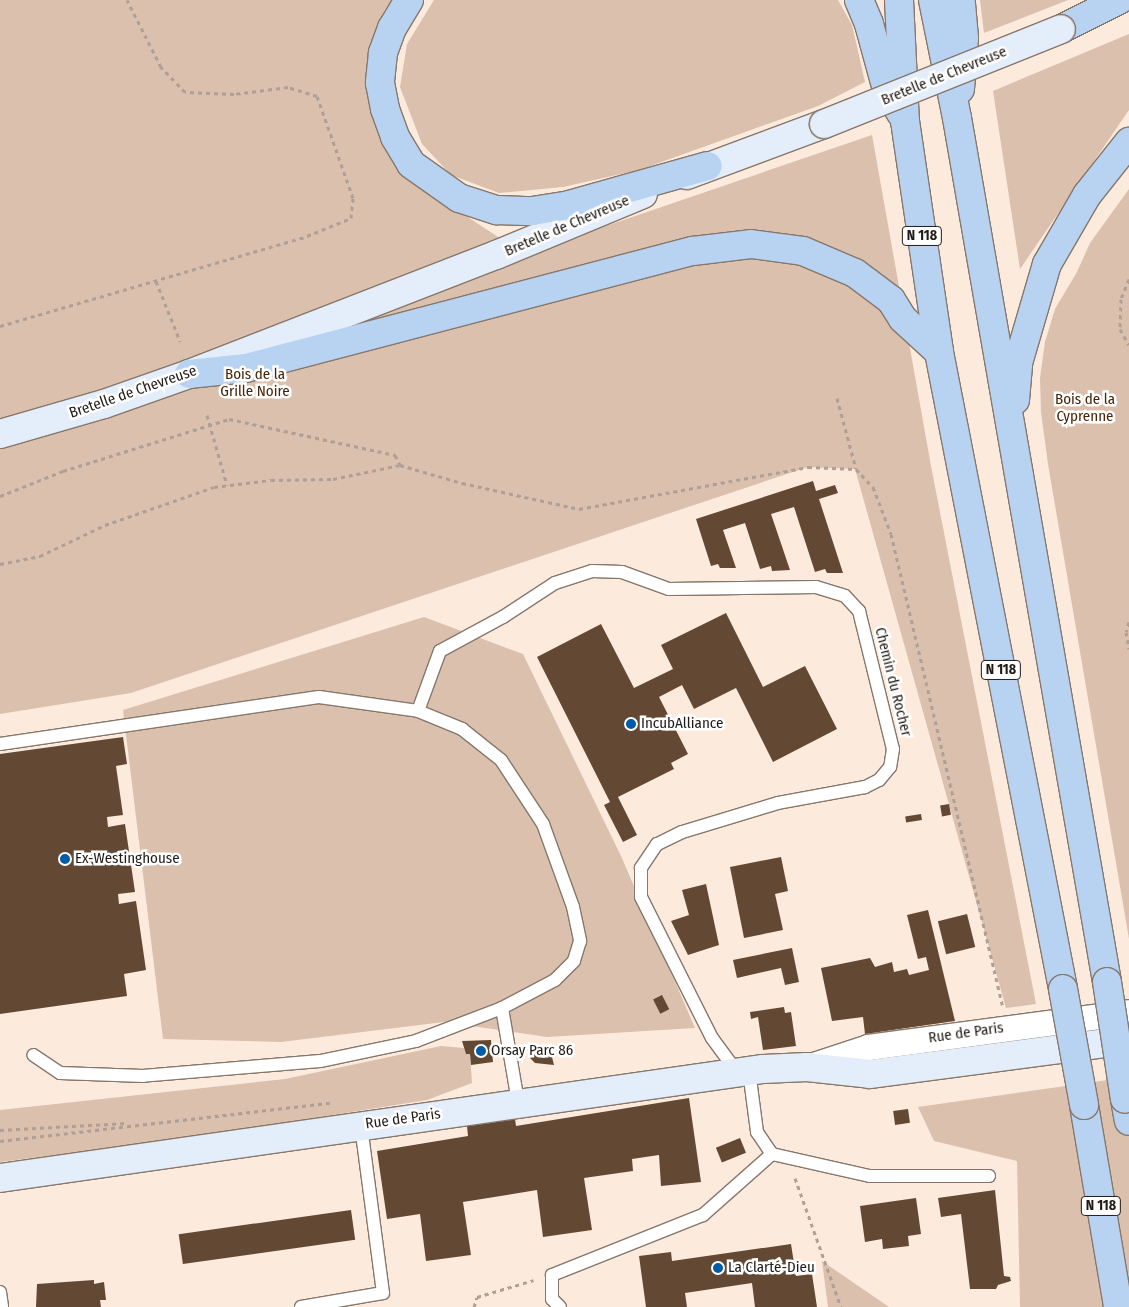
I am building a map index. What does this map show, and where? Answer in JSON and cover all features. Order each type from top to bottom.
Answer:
[{"type":"highway","points":[[409,0],[392,28],[382,54],[380,83],[385,109],[395,137],[411,164],[458,198],[496,210],[532,211],[569,204],[708,166]]},
{"type":"highway","points":[[859,0],[869,24],[887,90],[905,121]]},
{"type":"highway","name":"N 118","points":[[899,0],[905,121],[939,352],[1063,988],[1118,1307]]},
{"type":"highway","points":[[933,0],[957,118],[1107,982],[1127,1110]]},
{"type":"highway","points":[[957,118],[964,38],[961,0]]},
{"type":"highway","points":[[1061,29],[1119,0]]},
{"type":"highway","points":[[1012,441],[1018,363],[1047,264],[1087,195],[1129,142]]},
{"type":"highway","points":[[190,374],[246,368],[693,251],[751,244],[803,251],[855,273],[891,300],[903,319],[939,352]]},
{"type":"main road","name":"Bretelle de Chevreuse","points":[[0,434],[104,404],[190,374],[496,256],[708,166],[824,124],[1129,1]]},
{"type":"main road","name":"Rue de Paris","points":[[0,1178],[518,1102],[743,1072],[806,1067],[870,1074],[1129,1040]]},
{"type":"street","name":"Rue de Paris","points":[[806,1067],[868,1047],[1129,1012]]},
{"type":"lane","name":"Chemin du Rocher","points":[[418,711],[440,651],[503,617],[555,583],[592,571],[622,572],[669,589],[816,587],[845,596],[859,611],[893,749],[890,767],[879,780],[865,787],[778,803],[682,832],[656,844],[641,868],[640,897],[712,1038],[743,1072]]},
{"type":"lane","points":[[0,744],[319,697],[418,711],[462,729],[501,760],[543,824],[573,907],[580,941],[574,961],[555,980],[502,1008],[416,1041],[320,1061],[143,1076],[60,1073],[32,1055]]},
{"type":"lane","points":[[502,1008],[518,1102]]},
{"type":"lane","points":[[743,1072],[757,1132],[772,1154],[870,1176],[990,1176]]},
{"type":"lane","points":[[301,1307],[383,1292],[361,1125]]},
{"type":"lane","points":[[560,1307],[552,1299],[552,1275],[703,1215],[772,1154]]},
{"type":"lane","points":[[0,1293],[2,1307]]},
{"type":"path","points":[[0,326],[307,236],[350,218],[353,198],[317,96],[288,87],[234,94],[185,92],[161,67],[127,0]]},
{"type":"path","points":[[1129,279],[1121,299],[1120,329],[1129,344]]},
{"type":"path","points":[[156,281],[180,341]]},
{"type":"path","points":[[837,398],[856,469],[873,487],[891,534],[1008,1028]]},
{"type":"path","points":[[207,415],[227,485]]},
{"type":"path","points":[[0,496],[63,471],[163,442],[229,419],[395,455],[400,465]]},
{"type":"path","points":[[0,564],[40,556],[105,525],[227,485],[271,480],[332,479],[400,465],[462,483],[579,509],[808,467],[856,469]]},
{"type":"path","points":[[1129,622],[1126,632],[1129,649]]},
{"type":"path","points":[[0,1141],[143,1122],[332,1103]]},
{"type":"path","points":[[0,1130],[143,1122]]},
{"type":"path","points":[[788,1158],[841,1307]]},
{"type":"path","points":[[474,1307],[477,1297],[552,1275]]},
{"type":"green space","name":"Bois de la Grille Noire","points":[[0,0],[392,0],[384,11],[374,89],[405,176],[524,254],[872,135],[931,466],[1036,1004],[1006,1008],[855,469],[808,467],[131,693],[0,714]]},
{"type":"green space","points":[[434,0],[838,0],[852,25],[865,82],[818,106],[639,170],[563,187],[499,193],[451,175],[422,144],[400,87],[407,44]]},
{"type":"green space","points":[[980,0],[1068,0],[984,33]]},
{"type":"green space","points":[[1129,34],[1129,110],[1020,269],[993,91]]},
{"type":"green space","name":"Bois de la Cyprenne","points":[[1129,189],[1129,939],[1048,464],[1041,412],[1040,378],[1045,342],[1055,309],[1077,272],[1090,243]]},
{"type":"green space","points":[[424,617],[523,654],[621,856],[695,1028],[547,1037],[444,1022],[281,1042],[163,1039],[123,710]]},
{"type":"green space","points":[[441,1046],[464,1048],[466,1054],[470,1054],[472,1083],[427,1100],[175,1140],[0,1162],[0,1110],[285,1079]]},
{"type":"green space","points":[[1129,1077],[1129,1307],[1020,1307],[1017,1161],[934,1141],[918,1107]]},
{"type":"green space","points":[[822,1261],[889,1307],[828,1307]]},
{"type":"building","points":[[813,481],[816,491],[835,485],[838,493],[819,499],[843,573],[827,573],[825,569],[815,572],[794,507],[771,514],[790,570],[772,571],[771,566],[760,569],[745,523],[723,530],[736,568],[720,568],[718,564],[711,566],[696,519]]},
{"type":"building","points":[[726,613],[763,687],[805,666],[837,729],[773,762],[736,688],[694,709],[682,685],[659,697],[688,754],[671,763],[674,769],[618,797],[637,835],[623,842],[604,805],[610,802],[537,657],[601,624],[634,688],[673,669],[661,645]]},
{"type":"building","name":"Ex-Westinghouse","points":[[123,737],[127,764],[116,766],[123,815],[107,817],[108,827],[125,824],[135,892],[118,894],[119,904],[136,901],[146,970],[124,974],[127,996],[0,1014],[0,754]]},
{"type":"building","points":[[949,804],[951,815],[942,816],[940,806]]},
{"type":"building","points":[[921,814],[922,820],[906,822],[905,817]]},
{"type":"building","points":[[781,857],[788,891],[775,894],[783,930],[744,938],[730,867]]},
{"type":"building","points":[[706,884],[719,945],[688,955],[671,921],[689,915],[682,890]]},
{"type":"building","points":[[928,910],[955,1021],[865,1034],[863,1017],[832,1021],[821,968],[870,958],[875,967],[892,962],[894,972],[907,969],[909,975],[929,970],[926,957],[918,959],[907,915]]},
{"type":"building","points":[[967,914],[975,947],[946,954],[938,921]]},
{"type":"building","points":[[792,948],[799,982],[785,985],[781,968],[737,978],[733,960]]},
{"type":"building","points":[[662,995],[669,1009],[660,1014],[653,1000]]},
{"type":"building","points":[[784,1007],[785,1013],[791,1012],[796,1046],[763,1050],[758,1017],[751,1019],[750,1012]]},
{"type":"building","name":"Orsay Parc 86","points":[[491,1040],[493,1062],[471,1065],[470,1054],[466,1054],[462,1041]]},
{"type":"building","points":[[536,1053],[551,1053],[554,1065],[535,1063],[530,1058]]},
{"type":"building","points":[[689,1098],[701,1182],[661,1186],[659,1155],[632,1159],[633,1171],[584,1178],[592,1230],[543,1237],[537,1190],[463,1202],[471,1255],[426,1261],[420,1214],[387,1219],[377,1151],[468,1136],[467,1126],[515,1119],[516,1126]]},
{"type":"building","points":[[908,1109],[910,1123],[895,1125],[893,1111]]},
{"type":"building","points":[[740,1138],[746,1153],[722,1163],[716,1148]]},
{"type":"building","points":[[995,1190],[1004,1276],[1010,1277],[1011,1281],[998,1285],[996,1289],[970,1289],[961,1214],[941,1217],[938,1198]]},
{"type":"building","points":[[916,1198],[921,1234],[908,1236],[909,1246],[883,1249],[882,1239],[865,1242],[860,1206]]},
{"type":"building","points":[[351,1210],[355,1240],[183,1264],[179,1234]]},
{"type":"building","name":"La Clarté-Dieu","points":[[791,1244],[796,1276],[812,1274],[817,1307],[755,1307],[752,1283],[685,1293],[687,1307],[646,1307],[639,1256],[671,1252],[672,1261]]},
{"type":"building","points":[[94,1280],[94,1284],[104,1282],[106,1300],[100,1300],[101,1307],[36,1307],[37,1284]]},
{"type":"place","name":"IncubAlliance","points":[[631,724]]},
{"type":"place","name":"Ex-Westinghouse","points":[[65,859]]},
{"type":"place","name":"Orsay Parc 86","points":[[481,1051]]},
{"type":"place","name":"La Clarté-Dieu","points":[[718,1268]]}]
